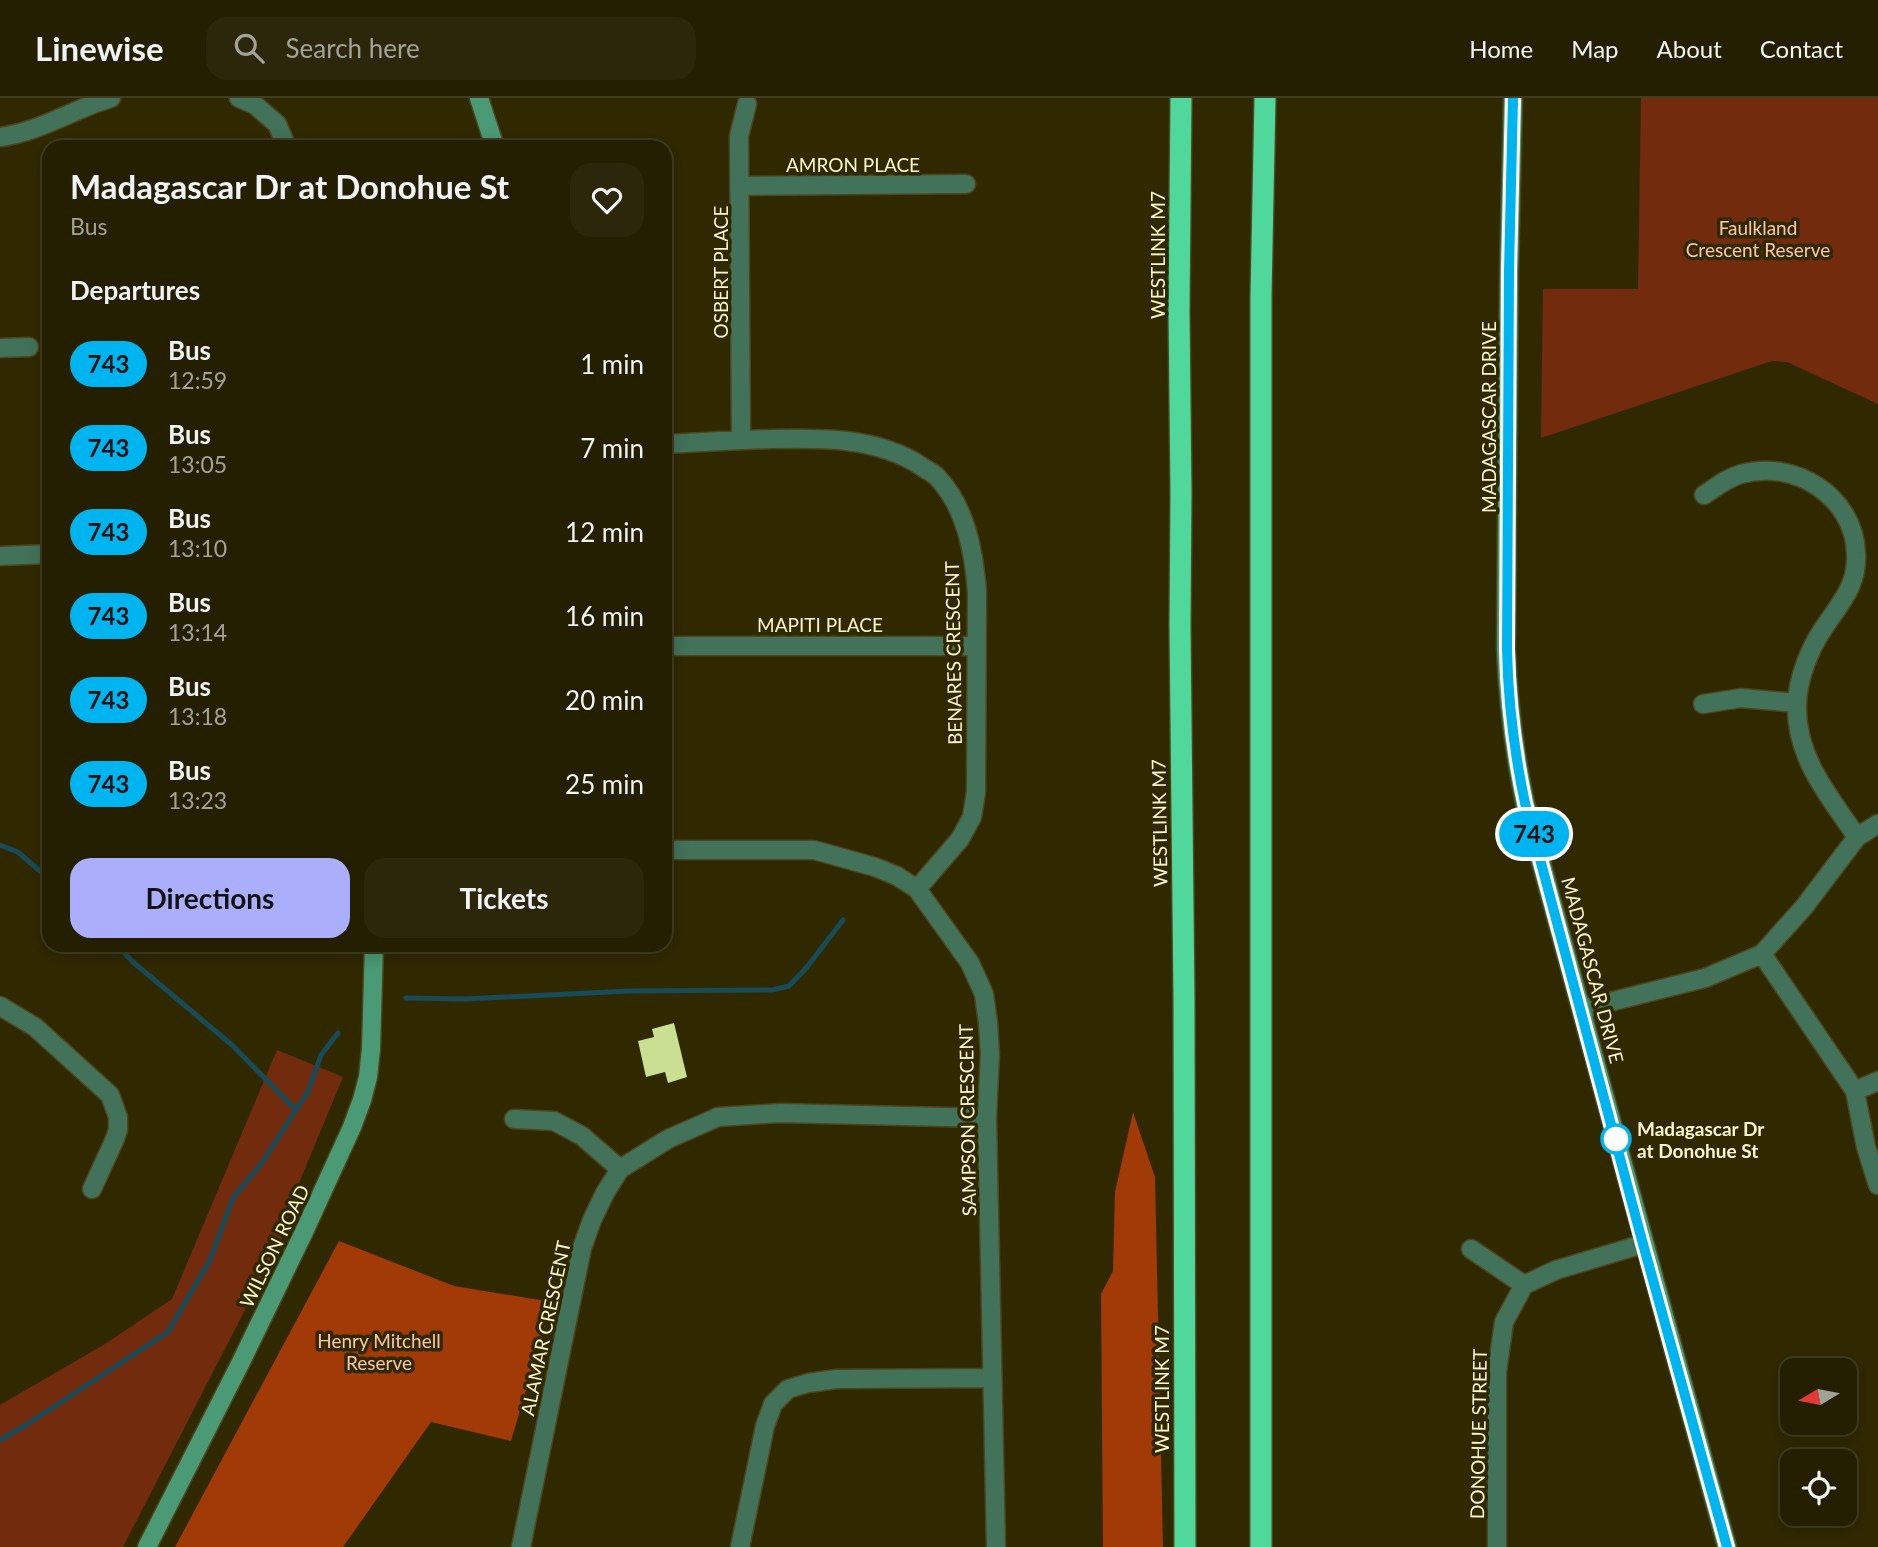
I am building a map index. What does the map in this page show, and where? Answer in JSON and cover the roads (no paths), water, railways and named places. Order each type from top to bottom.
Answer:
[{"type":"highway","name":"WESTLINK M7","points":[[1181,98],[1179,311],[1185,1547]]},
{"type":"highway","points":[[1261,1547],[1261,296],[1265,98]]},
{"type":"street","points":[[0,137],[38,128],[90,104],[111,98]]},
{"type":"street","points":[[239,98],[255,105],[277,124],[285,140]]},
{"type":"street","points":[[480,98],[493,140]]},
{"type":"street","name":"MADAGASCAR DRIVE","points":[[1513,98],[1509,271],[1507,649],[1513,746],[1525,803],[1727,1547]]},
{"type":"street","name":"OSBERT PLACE","points":[[741,440],[739,136],[747,104]]},
{"type":"street","name":"AMRON PLACE","points":[[740,186],[966,184]]},
{"type":"street","points":[[0,348],[29,347]]},
{"type":"street","name":"BENARES CRESCENT","points":[[672,444],[810,438],[848,440],[909,458],[937,477],[953,500],[967,530],[975,562],[976,792],[972,817],[960,839],[917,889]]},
{"type":"street","points":[[1704,495],[1726,480],[1742,474],[1781,472],[1800,477],[1821,489],[1841,509],[1850,523],[1856,553],[1850,588],[1813,646],[1797,703],[1799,730],[1809,765],[1857,836]]},
{"type":"street","points":[[0,556],[42,554]]},
{"type":"street","name":"MAPITI PLACE","points":[[672,646],[975,646]]},
{"type":"street","points":[[1703,704],[1741,698],[1797,703]]},
{"type":"street","points":[[1582,1009],[1705,978],[1762,954],[1804,907],[1857,836],[1878,824]]},
{"type":"street","name":"SAMPSON CRESCENT","points":[[672,850],[814,850],[875,867],[897,876],[917,889],[970,963],[984,994],[990,1052],[987,1118],[996,1547]]},
{"type":"street","name":"WILSON ROAD","points":[[147,1547],[298,1244],[357,1114],[368,1077],[371,1049],[374,952]]},
{"type":"street","points":[[1762,954],[1855,1091],[1866,1147],[1878,1185]]},
{"type":"street","points":[[0,1006],[34,1027],[110,1095],[118,1117],[118,1130],[92,1189]]},
{"type":"street","points":[[1855,1091],[1878,1081]]},
{"type":"street","name":"ALAMAR CRESCENT","points":[[521,1547],[582,1248],[596,1211],[620,1170],[668,1139],[718,1117],[780,1113],[987,1118]]},
{"type":"street","points":[[514,1119],[554,1121],[582,1136],[620,1170]]},
{"type":"street","points":[[1471,1249],[1524,1285],[1556,1270],[1643,1244]]},
{"type":"street","name":"DONOHUE STREET","points":[[1497,1547],[1497,1372],[1504,1322],[1524,1285]]},
{"type":"street","points":[[740,1547],[765,1426],[773,1404],[789,1389],[837,1379],[991,1378]]},
{"type":"waterway","points":[[0,845],[18,852],[42,873]]},
{"type":"waterway","points":[[406,998],[465,999],[629,991],[772,990],[789,986],[843,920]]},
{"type":"waterway","points":[[124,952],[232,1045],[296,1110]]},
{"type":"waterway","points":[[0,1440],[168,1332],[210,1260],[233,1198],[261,1164],[308,1092],[321,1055],[338,1033]]},
{"type":"place","name":"Madagascar Dr at Donohue St","points":[[1616,1139]]},
{"type":"park label","name":"Faulkland Crescent Reserve","points":[[1758,238]]},
{"type":"park label","name":"Henry Mitchell Reserve","points":[[379,1351]]}]
